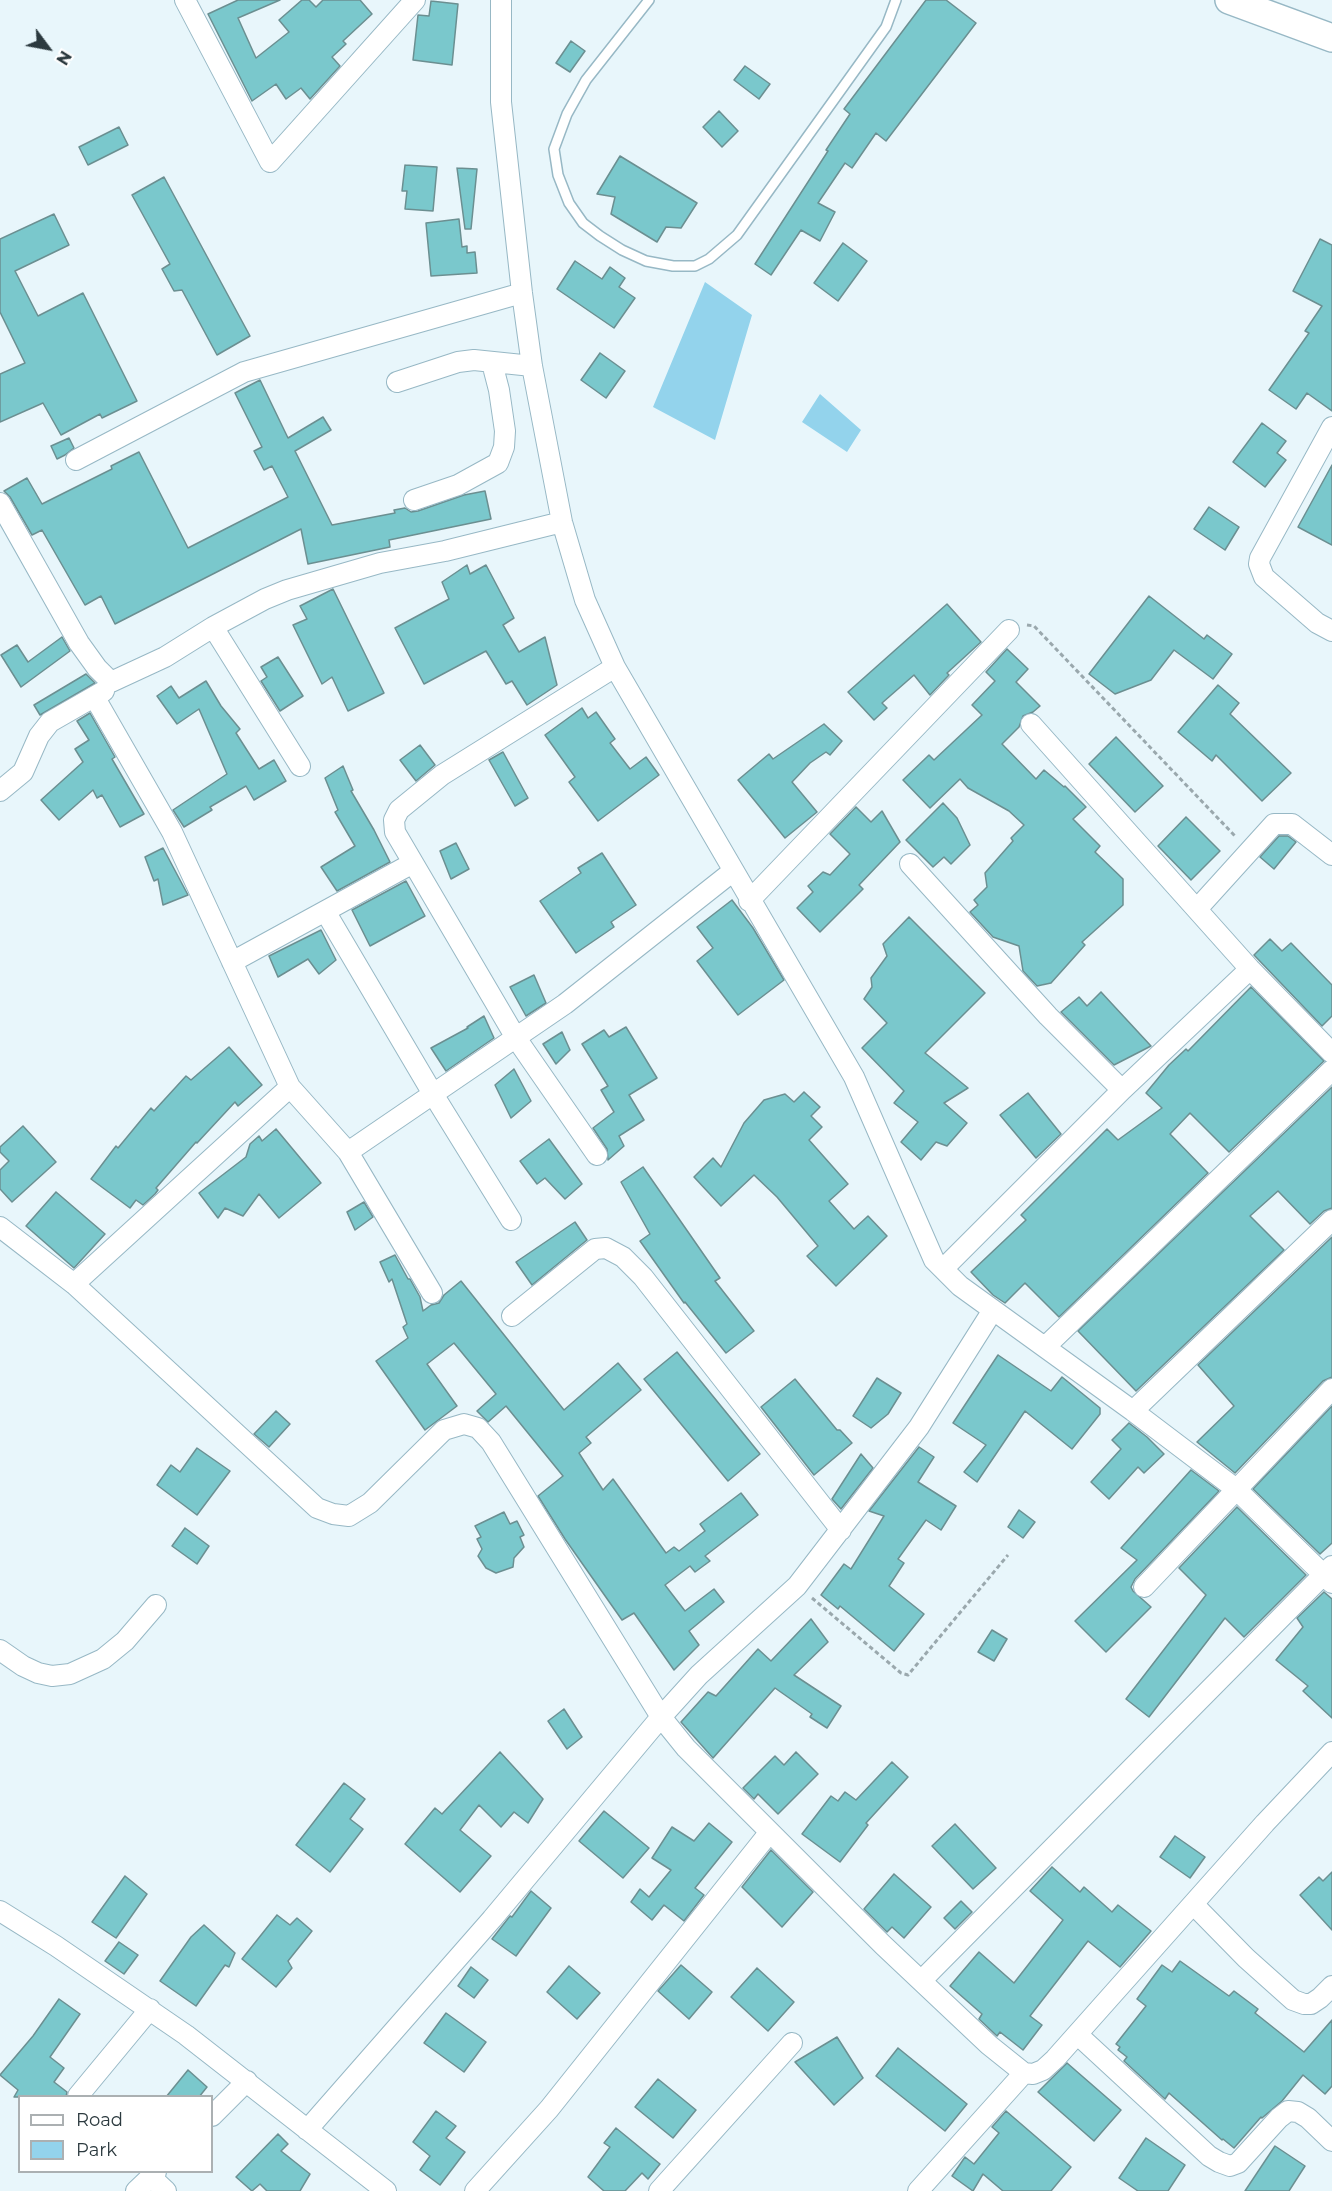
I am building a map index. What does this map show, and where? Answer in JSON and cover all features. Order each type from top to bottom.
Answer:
[{"type":"main road","points":[[1230,0],[1258,5],[1332,38]]},
{"type":"street","points":[[187,1],[270,162],[415,0]]},
{"type":"street","points":[[501,0],[501,102],[532,366],[562,522],[585,600],[615,668],[732,872],[854,1077],[934,1260],[960,1286],[1133,1411],[1236,1489],[1329,1575],[922,1980]]},
{"type":"street","points":[[76,460],[244,372],[522,293]]},
{"type":"street","points":[[397,382],[458,362],[474,360],[532,366]]},
{"type":"street","points":[[414,500],[458,485],[498,463],[504,447],[505,431],[501,400],[492,363]]},
{"type":"street","points":[[1332,427],[1260,558],[1259,564],[1264,577],[1317,623],[1332,631]]},
{"type":"street","points":[[0,503],[79,643],[96,668],[111,682]]},
{"type":"street","points":[[0,791],[23,772],[39,735],[50,722],[103,693],[111,682],[165,657],[213,627],[265,599],[380,563],[446,551],[562,522]]},
{"type":"street","points":[[213,627],[300,766]]},
{"type":"street","points":[[749,901],[1009,630]]},
{"type":"street","points":[[597,1155],[516,1038],[395,832],[394,820],[399,810],[442,775],[615,668]]},
{"type":"street","points":[[95,698],[172,832],[290,1087],[348,1152],[432,1293]]},
{"type":"street","points":[[1031,724],[1250,969],[1332,1053]]},
{"type":"street","points":[[1197,909],[1274,824],[1292,824],[1332,855]]},
{"type":"street","points":[[232,962],[413,862]]},
{"type":"street","points":[[910,864],[1047,1016],[1122,1090]]},
{"type":"street","points":[[348,1152],[565,1004],[732,872]]},
{"type":"street","points":[[324,911],[512,1220]]},
{"type":"street","points":[[943,1269],[1122,1090],[1250,969]]},
{"type":"street","points":[[1045,1347],[1332,1070]]},
{"type":"street","points":[[74,1284],[290,1087]]},
{"type":"street","points":[[1133,1411],[1332,1220]]},
{"type":"street","points":[[0,1227],[74,1284],[317,1508],[333,1514],[348,1516],[370,1503],[444,1430],[464,1424],[478,1428],[491,1442],[661,1717],[686,1748],[883,1945],[989,2045],[1024,2073],[1033,2074],[1043,2070],[1078,2035],[1265,1823],[1332,1752]]},
{"type":"street","points":[[512,1316],[595,1249],[606,1248],[623,1257],[643,1277],[841,1530]]},
{"type":"street","points":[[307,2130],[492,1919],[661,1717],[699,1675],[797,1586],[919,1427],[993,1310]]},
{"type":"street","points":[[1144,1587],[1332,1389]]},
{"type":"street","points":[[0,1650],[38,1673],[52,1676],[70,1674],[103,1659],[124,1641],[156,1605]]},
{"type":"street","points":[[476,2191],[549,2109],[769,1833]]},
{"type":"street","points":[[1194,1905],[1293,2000],[1311,2004],[1332,1986]]},
{"type":"street","points":[[0,1911],[150,2009],[247,2081],[386,2191]]},
{"type":"street","points":[[80,2095],[150,2009]]},
{"type":"street","points":[[1078,2035],[1209,2156],[1219,2162],[1230,2166],[1238,2163],[1288,2111],[1298,2112],[1308,2118],[1332,2141]]},
{"type":"street","points":[[658,2191],[792,2043]]},
{"type":"street","points":[[918,2191],[1024,2073]]},
{"type":"street","points":[[213,2115],[247,2081]]},
{"type":"street","points":[[136,2191],[153,2174],[166,2191]]},
{"type":"lane","points":[[649,0],[586,80],[567,114],[554,149],[558,176],[569,203],[583,222],[600,236],[646,261],[674,266],[695,266],[709,259],[737,235],[886,27],[896,0]]},
{"type":"path","points":[[1009,630],[1023,625],[1034,626],[1243,845]]},
{"type":"path","points":[[797,1586],[901,1672],[908,1675],[1008,1555]]},
{"type":"green space","points":[[705,282],[752,315],[715,440],[653,407]]},
{"type":"green space","points":[[820,394],[861,430],[847,452],[802,422]]},
{"type":"building","points":[[238,0],[280,0],[238,18],[256,58],[289,32],[279,20],[302,0],[309,0],[316,7],[323,0],[360,0],[372,14],[343,41],[346,44],[332,57],[340,66],[310,99],[301,88],[286,99],[276,84],[252,101],[208,14]]},
{"type":"building","points":[[926,0],[946,0],[976,23],[886,141],[876,133],[852,168],[845,163],[818,203],[835,212],[820,241],[801,230],[771,275],[755,264],[850,114],[844,109]]},
{"type":"building","points":[[431,1],[458,4],[452,65],[413,60],[418,15],[429,16]]},
{"type":"building","points":[[571,41],[585,51],[570,72],[556,63]]},
{"type":"building","points":[[745,66],[770,84],[759,99],[734,80]]},
{"type":"building","points":[[719,111],[738,131],[722,147],[703,127]]},
{"type":"building","points":[[119,127],[128,145],[88,165],[79,147]]},
{"type":"building","points":[[620,156],[697,203],[681,228],[666,227],[657,242],[611,214],[615,197],[597,194]]},
{"type":"building","points":[[405,165],[437,167],[433,211],[405,209],[407,191],[402,191]]},
{"type":"building","points":[[457,168],[477,169],[471,229],[465,229]]},
{"type":"building","points":[[164,177],[250,336],[217,355],[182,290],[174,291],[162,269],[170,264],[132,195]]},
{"type":"building","points":[[54,214],[69,245],[15,271],[38,316],[83,293],[137,401],[102,418],[100,414],[61,435],[43,403],[0,422],[0,374],[25,363],[0,312],[0,239]]},
{"type":"building","points":[[459,219],[462,247],[467,246],[467,253],[475,252],[477,273],[431,276],[426,223]]},
{"type":"building","points":[[1320,239],[1332,245],[1332,411],[1307,393],[1296,409],[1269,390],[1309,333],[1305,331],[1322,306],[1293,291]]},
{"type":"building","points":[[843,243],[867,261],[838,301],[814,283]]},
{"type":"building","points":[[575,261],[602,279],[610,267],[625,278],[619,287],[635,298],[614,328],[557,289]]},
{"type":"building","points":[[600,353],[625,371],[606,398],[581,380]]},
{"type":"building","points":[[260,380],[288,438],[323,417],[331,430],[295,451],[332,525],[395,513],[394,510],[405,508],[411,512],[418,511],[464,495],[485,491],[491,519],[389,540],[390,547],[308,564],[301,529],[115,624],[101,596],[85,605],[42,530],[32,535],[10,497],[4,491],[27,478],[42,504],[112,469],[111,466],[139,452],[188,548],[288,497],[272,466],[264,470],[254,451],[262,447],[235,393]]},
{"type":"building","points":[[1262,423],[1286,441],[1277,453],[1286,460],[1265,487],[1233,462]]},
{"type":"building","points":[[69,438],[74,448],[57,459],[51,446]]},
{"type":"building","points":[[1332,465],[1332,545],[1298,527]]},
{"type":"building","points":[[1209,507],[1239,527],[1225,550],[1194,529]]},
{"type":"building","points":[[467,565],[470,574],[486,565],[514,618],[503,625],[519,652],[545,637],[557,685],[527,705],[512,681],[506,684],[486,651],[424,684],[395,628],[449,599],[442,582]]},
{"type":"building","points":[[333,589],[384,693],[348,711],[332,677],[322,684],[293,625],[307,619],[300,606]]},
{"type":"building","points":[[1149,596],[1204,639],[1207,635],[1232,654],[1213,679],[1174,650],[1151,680],[1115,694],[1089,674]]},
{"type":"building","points":[[947,604],[981,642],[947,673],[949,675],[930,695],[914,675],[882,703],[887,708],[874,720],[848,692]]},
{"type":"building","points":[[62,637],[70,651],[21,687],[1,655],[17,645],[28,662]]},
{"type":"building","points":[[1007,649],[1028,669],[1016,682],[1040,706],[1023,716],[1019,727],[1002,744],[1036,779],[1044,770],[1065,786],[1086,807],[1073,819],[1100,846],[1095,852],[1123,879],[1123,905],[1082,942],[1085,945],[1051,983],[1037,986],[1023,971],[1019,946],[993,937],[970,912],[978,905],[974,900],[987,887],[985,873],[1013,841],[1011,838],[1024,825],[1009,811],[968,788],[960,779],[930,808],[903,780],[929,755],[934,760],[982,715],[972,705],[995,681],[986,672]]},
{"type":"building","points":[[278,657],[303,696],[280,711],[261,681],[267,677],[261,667]]},
{"type":"building","points":[[86,674],[95,683],[40,715],[34,705]]},
{"type":"building","points":[[206,681],[221,706],[240,729],[236,733],[259,769],[274,760],[286,781],[254,800],[246,786],[210,807],[212,810],[184,827],[173,810],[227,774],[199,709],[177,724],[157,696],[171,686],[179,698]]},
{"type":"building","points":[[1218,685],[1239,703],[1230,714],[1291,773],[1262,801],[1216,755],[1212,761],[1178,732]]},
{"type":"building","points":[[582,708],[588,718],[596,712],[615,739],[610,743],[630,769],[646,757],[659,775],[598,821],[569,782],[575,777],[545,735]]},
{"type":"building","points":[[90,713],[115,757],[112,759],[144,814],[120,827],[102,795],[97,798],[93,790],[59,820],[41,800],[83,762],[75,749],[89,740],[77,721]]},
{"type":"building","points":[[824,724],[842,741],[830,755],[826,752],[810,763],[792,782],[817,812],[785,838],[738,780],[769,754],[773,759]]},
{"type":"building","points":[[1116,737],[1163,786],[1135,812],[1089,764]]},
{"type":"building","points":[[420,745],[435,765],[416,781],[400,760]]},
{"type":"building","points":[[503,752],[528,798],[515,806],[489,760]]},
{"type":"building","points":[[343,766],[353,790],[351,791],[390,862],[337,891],[321,867],[355,846],[335,812],[338,810],[325,778]]},
{"type":"building","points":[[943,803],[957,818],[970,845],[951,864],[944,857],[933,867],[906,840]]},
{"type":"building","points":[[856,807],[871,822],[882,811],[900,842],[859,885],[863,889],[820,932],[797,908],[813,892],[808,886],[823,872],[830,875],[850,854],[830,834]]},
{"type":"building","points":[[1186,817],[1220,851],[1191,880],[1158,846]]},
{"type":"building","points":[[1279,836],[1288,836],[1296,842],[1274,869],[1260,857]]},
{"type":"building","points":[[456,843],[469,869],[451,879],[440,851]]},
{"type":"building","points":[[163,848],[188,895],[163,905],[158,879],[154,881],[145,857]]},
{"type":"building","points":[[602,853],[636,905],[611,922],[614,927],[576,953],[540,901],[581,873],[578,868]]},
{"type":"building","points":[[406,881],[425,916],[370,946],[352,910]]},
{"type":"building","points":[[732,900],[753,928],[784,980],[738,1015],[697,961],[713,948],[697,927]]},
{"type":"building","points":[[909,917],[985,993],[925,1053],[968,1088],[944,1103],[967,1123],[947,1146],[936,1142],[921,1160],[901,1142],[918,1122],[894,1103],[904,1091],[862,1048],[887,1023],[864,999],[872,987],[871,978],[887,956],[883,944]]},
{"type":"building","points":[[321,930],[336,960],[319,974],[308,959],[278,977],[269,956]]},
{"type":"building","points":[[1270,939],[1282,951],[1291,943],[1332,985],[1332,1016],[1322,1026],[1254,955]]},
{"type":"building","points":[[534,975],[546,1003],[526,1016],[510,987]]},
{"type":"building","points":[[1251,987],[1324,1061],[1229,1152],[1190,1113],[1170,1134],[1208,1173],[1059,1317],[1025,1283],[1005,1303],[993,1295],[971,1272],[1026,1220],[1021,1215],[1107,1129],[1118,1140],[1162,1108],[1146,1093],[1169,1065],[1186,1049],[1188,1051]]},
{"type":"building","points":[[1101,992],[1151,1046],[1114,1065],[1061,1012],[1079,997],[1087,1006]]},
{"type":"building","points":[[484,1016],[494,1038],[446,1071],[431,1048],[468,1028]]},
{"type":"building","points":[[626,1027],[657,1078],[629,1095],[644,1120],[619,1136],[624,1146],[608,1160],[607,1149],[593,1128],[614,1112],[601,1090],[608,1086],[582,1044],[604,1030],[609,1037]]},
{"type":"building","points":[[562,1032],[570,1050],[556,1064],[543,1044]]},
{"type":"building","points":[[229,1047],[262,1085],[238,1106],[235,1102],[156,1188],[158,1190],[155,1194],[143,1205],[136,1200],[130,1208],[91,1179],[116,1146],[118,1148],[151,1108],[154,1111],[186,1076],[191,1080]]},
{"type":"building","points":[[514,1069],[531,1101],[511,1118],[495,1085]]},
{"type":"building","points":[[1332,1087],[1332,1208],[1324,1211],[1310,1224],[1278,1191],[1250,1216],[1284,1250],[1136,1391],[1078,1331]]},
{"type":"building","points":[[804,1092],[820,1107],[811,1116],[822,1127],[809,1140],[848,1184],[829,1201],[854,1229],[868,1216],[887,1236],[836,1286],[807,1256],[818,1246],[777,1197],[754,1175],[721,1206],[694,1177],[713,1158],[721,1167],[744,1123],[764,1100],[785,1094],[794,1102]]},
{"type":"building","points":[[1028,1093],[1061,1134],[1036,1158],[1000,1115]]},
{"type":"building","points":[[23,1126],[56,1162],[12,1202],[0,1189],[0,1170],[9,1161],[0,1152],[0,1147]]},
{"type":"building","points":[[276,1129],[321,1183],[279,1218],[259,1194],[243,1216],[225,1208],[218,1218],[199,1193],[246,1157],[250,1144],[259,1136],[262,1141]]},
{"type":"building","points":[[549,1139],[582,1184],[565,1199],[545,1178],[537,1184],[520,1161]]},
{"type":"building","points":[[643,1167],[720,1278],[715,1281],[754,1331],[726,1353],[684,1303],[640,1241],[650,1234],[621,1182]]},
{"type":"building","points":[[56,1192],[105,1234],[74,1268],[26,1226]]},
{"type":"building","points":[[364,1202],[373,1217],[355,1230],[347,1212]]},
{"type":"building","points":[[575,1222],[587,1240],[532,1285],[516,1262]]},
{"type":"building","points":[[1332,1237],[1332,1377],[1323,1381],[1235,1473],[1197,1442],[1234,1406],[1198,1365]]},
{"type":"building","points":[[395,1255],[420,1297],[423,1311],[439,1303],[444,1295],[461,1281],[564,1410],[618,1363],[641,1390],[586,1437],[591,1443],[579,1453],[603,1490],[613,1479],[666,1553],[674,1547],[679,1551],[705,1531],[700,1524],[741,1493],[758,1515],[705,1556],[710,1561],[695,1572],[690,1566],[665,1585],[685,1611],[714,1589],[724,1602],[689,1631],[699,1645],[674,1670],[634,1613],[622,1620],[538,1496],[563,1476],[506,1406],[488,1422],[477,1411],[496,1394],[454,1343],[427,1364],[457,1406],[425,1430],[376,1361],[408,1338],[403,1327],[407,1324],[392,1279],[389,1282],[380,1262]]},
{"type":"building","points":[[677,1352],[760,1454],[728,1481],[644,1379]]},
{"type":"building","points":[[998,1355],[1051,1391],[1062,1377],[1100,1408],[1100,1414],[1072,1449],[1025,1411],[977,1482],[964,1472],[986,1445],[953,1423]]},
{"type":"building","points":[[877,1378],[901,1393],[888,1414],[871,1428],[853,1416]]},
{"type":"building","points":[[795,1379],[837,1430],[840,1430],[852,1443],[814,1475],[761,1407]]},
{"type":"building","points":[[1332,1406],[1332,1543],[1320,1554],[1253,1489]]},
{"type":"building","points":[[276,1411],[290,1424],[269,1447],[254,1434]]},
{"type":"building","points":[[1129,1423],[1164,1454],[1144,1473],[1138,1467],[1109,1499],[1091,1482],[1121,1449],[1112,1440]]},
{"type":"building","points":[[919,1447],[934,1457],[918,1482],[956,1506],[941,1530],[926,1520],[898,1559],[904,1563],[889,1586],[924,1614],[894,1651],[840,1606],[838,1609],[821,1595],[844,1564],[851,1569],[884,1516],[869,1511]]},
{"type":"building","points":[[197,1448],[230,1471],[197,1515],[157,1485],[171,1465],[180,1472]]},
{"type":"building","points":[[861,1454],[873,1468],[841,1509],[832,1499]]},
{"type":"building","points":[[1191,1470],[1219,1491],[1135,1579],[1131,1587],[1133,1591],[1151,1607],[1106,1652],[1075,1621],[1137,1560],[1121,1548]]},
{"type":"building","points":[[1237,1507],[1306,1575],[1244,1637],[1225,1618],[1149,1717],[1126,1699],[1206,1595],[1179,1568]]},
{"type":"building","points":[[1019,1510],[1035,1522],[1023,1538],[1008,1527]]},
{"type":"building","points":[[504,1512],[510,1524],[517,1521],[524,1535],[520,1537],[524,1547],[514,1558],[513,1567],[496,1573],[486,1568],[478,1556],[482,1549],[477,1539],[481,1537],[475,1526]]},
{"type":"building","points":[[185,1528],[209,1546],[197,1564],[172,1546]]},
{"type":"building","points":[[1324,1592],[1332,1599],[1332,1718],[1303,1691],[1308,1686],[1276,1660],[1303,1627],[1297,1618]]},
{"type":"building","points":[[811,1619],[828,1642],[794,1675],[841,1706],[827,1728],[810,1717],[812,1714],[775,1688],[713,1758],[681,1722],[708,1692],[716,1696],[758,1649],[771,1661]]},
{"type":"building","points":[[992,1630],[1007,1639],[994,1661],[978,1652]]},
{"type":"building","points":[[564,1709],[582,1737],[567,1749],[548,1721]]},
{"type":"building","points":[[500,1752],[543,1799],[528,1823],[514,1812],[501,1827],[479,1805],[460,1830],[491,1856],[460,1892],[405,1844],[435,1808],[442,1814]]},
{"type":"building","points":[[796,1752],[818,1774],[778,1814],[758,1794],[754,1799],[743,1788],[775,1756],[784,1765]]},
{"type":"building","points":[[892,1762],[908,1777],[866,1823],[868,1825],[840,1862],[802,1834],[831,1796],[838,1801],[845,1792],[856,1800]]},
{"type":"building","points":[[344,1783],[365,1799],[350,1819],[363,1829],[330,1872],[296,1845]]},
{"type":"building","points":[[604,1811],[649,1848],[623,1878],[579,1841]]},
{"type":"building","points":[[709,1823],[732,1842],[695,1888],[704,1895],[684,1921],[664,1905],[652,1920],[631,1902],[640,1889],[649,1897],[671,1870],[652,1858],[672,1827],[694,1841]]},
{"type":"building","points":[[955,1824],[996,1868],[973,1889],[932,1846]]},
{"type":"building","points":[[1175,1836],[1205,1857],[1190,1878],[1160,1857]]},
{"type":"building","points":[[771,1850],[813,1892],[782,1927],[742,1887]]},
{"type":"building","points":[[1052,1867],[1080,1892],[1084,1887],[1112,1912],[1118,1905],[1151,1931],[1120,1967],[1088,1941],[1030,2016],[1042,2025],[1023,2050],[1000,2032],[997,2036],[979,2019],[982,2014],[950,1986],[979,1952],[1014,1983],[1063,1920],[1030,1891]]},
{"type":"building","points":[[1332,1872],[1332,1930],[1300,1895],[1319,1877],[1323,1881]]},
{"type":"building","points":[[894,1874],[931,1907],[904,1938],[892,1927],[887,1932],[864,1909]]},
{"type":"building","points":[[125,1876],[147,1894],[116,1938],[92,1922]]},
{"type":"building","points":[[531,1891],[551,1908],[516,1956],[492,1939]]},
{"type":"building","points":[[961,1901],[972,1912],[955,1929],[944,1918]]},
{"type":"building","points":[[277,1915],[290,1925],[297,1918],[312,1931],[288,1961],[292,1968],[276,1987],[242,1959]]},
{"type":"building","points":[[204,1925],[235,1953],[229,1967],[225,1965],[196,2006],[160,1981],[191,1937]]},
{"type":"building","points":[[119,1942],[138,1955],[124,1974],[105,1961]]},
{"type":"building","points":[[1180,1961],[1229,1996],[1234,1991],[1258,2009],[1255,2013],[1304,2052],[1332,2020],[1332,2086],[1325,2094],[1303,2075],[1282,2101],[1261,2117],[1234,2148],[1169,2093],[1165,2099],[1124,2061],[1127,2057],[1118,2050],[1120,2047],[1116,2044],[1146,2006],[1137,1999],[1162,1965],[1172,1972]]},
{"type":"building","points":[[681,1965],[712,1992],[689,2019],[658,1991]]},
{"type":"building","points":[[569,1966],[600,1993],[577,2019],[547,1992]]},
{"type":"building","points":[[471,1967],[488,1980],[474,1998],[458,1986]]},
{"type":"building","points":[[757,1968],[794,2002],[768,2031],[731,1997]]},
{"type":"building","points":[[59,1999],[80,2014],[50,2057],[64,2068],[54,2082],[67,2092],[66,2095],[18,2095],[14,2097],[18,2090],[0,2075],[33,2036]]},
{"type":"building","points":[[446,2013],[486,2042],[464,2072],[424,2043]]},
{"type":"building","points":[[837,2037],[863,2078],[834,2105],[795,2062]]},
{"type":"building","points":[[898,2048],[967,2104],[945,2131],[876,2076]]},
{"type":"building","points":[[1067,2063],[1121,2110],[1094,2141],[1038,2092]]},
{"type":"building","points":[[188,2070],[207,2087],[201,2095],[168,2095]]},
{"type":"building","points":[[658,2079],[696,2110],[673,2138],[635,2107]]},
{"type":"building","points":[[436,2111],[456,2126],[446,2138],[465,2152],[440,2185],[420,2170],[430,2156],[413,2142]]},
{"type":"building","points":[[1006,2111],[1071,2167],[1051,2191],[1003,2191],[983,2174],[973,2191],[952,2176],[965,2157],[974,2164],[999,2133],[992,2127]]},
{"type":"building","points":[[616,2128],[660,2164],[648,2179],[642,2173],[625,2191],[604,2191],[588,2177],[610,2147],[604,2143]]},
{"type":"building","points":[[278,2134],[288,2144],[281,2151],[310,2174],[300,2191],[267,2191],[260,2184],[252,2191],[236,2177]]},
{"type":"building","points":[[1146,2138],[1185,2165],[1168,2191],[1138,2191],[1119,2178]]},
{"type":"building","points":[[1275,2146],[1305,2166],[1289,2191],[1245,2191]]}]
